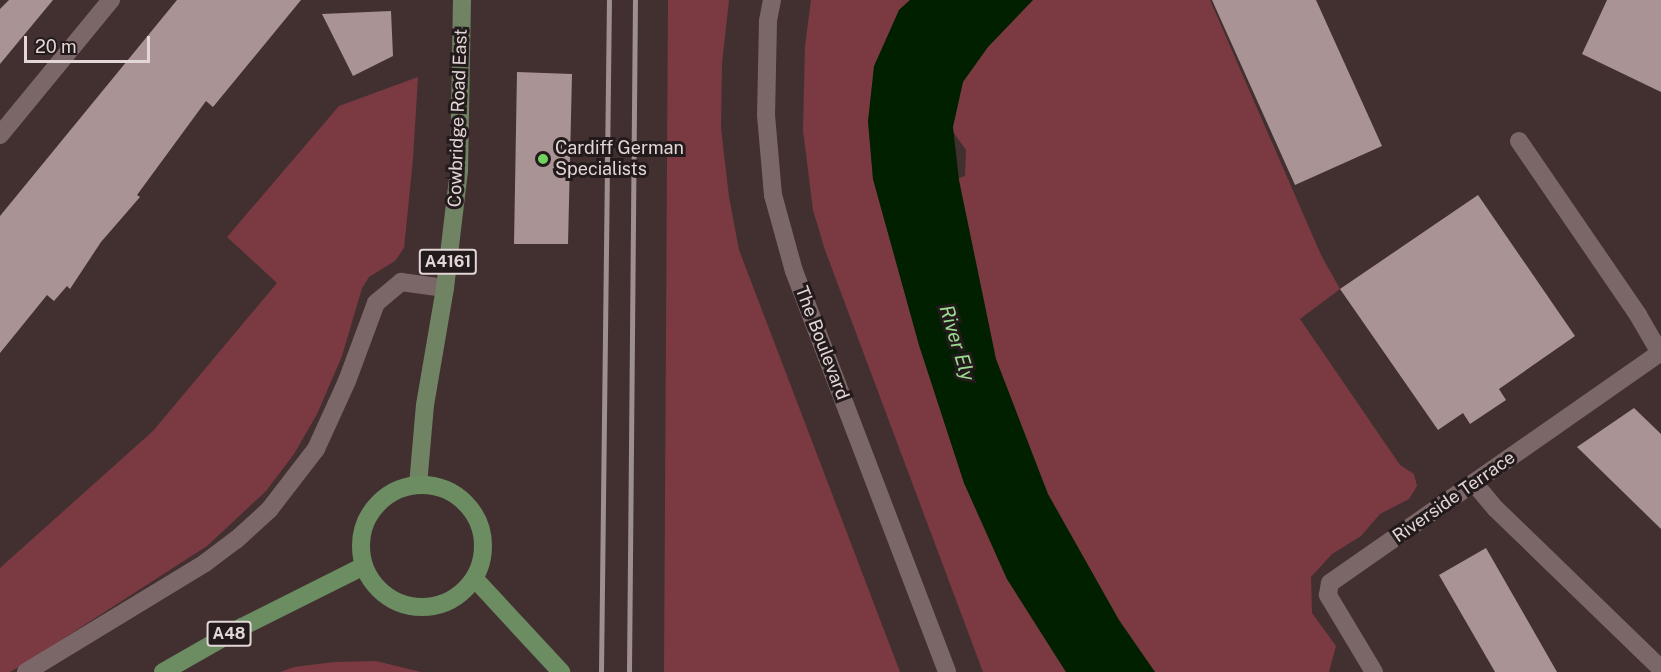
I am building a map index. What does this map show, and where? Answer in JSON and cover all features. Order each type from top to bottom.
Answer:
[{"type":"highway","points":[[418,485],[449,491],[465,502],[476,518],[483,537],[483,556],[475,579],[457,597],[437,606],[416,607],[395,601],[377,587],[364,566],[361,543],[366,521],[379,502],[397,490],[418,485]]},
{"type":"highway","name":"A48","points":[[163,672],[242,627],[364,566]]},
{"type":"highway","points":[[475,579],[561,672]]},
{"type":"main road","name":"Cowbridge Road East","points":[[418,485],[425,405],[445,288],[459,171],[462,0]]},
{"type":"street","points":[[0,135],[111,0]]},
{"type":"street","name":"The Boulevard","points":[[772,0],[768,21],[766,115],[773,195],[794,271],[947,672]]},
{"type":"street","points":[[1519,141],[1638,315],[1660,353]]},
{"type":"street","points":[[26,672],[205,563],[236,540],[269,510],[316,449],[344,391],[376,303],[402,282],[445,288]]},
{"type":"street","name":"Riverside Terrace","points":[[1374,672],[1328,595],[1330,583],[1660,353]]},
{"type":"street","points":[[1474,483],[1496,509],[1661,669]]},
{"type":"shaded area","points":[[668,0],[729,0],[722,63],[721,128],[729,197],[739,250],[900,672],[664,672]]},
{"type":"shaded area","points":[[811,0],[910,0],[899,10],[868,121],[873,179],[919,345],[964,483],[1007,579],[1066,672],[983,672],[825,250],[813,210],[803,130],[805,46]]},
{"type":"shaded area","points":[[983,0],[1210,0],[1321,255],[1340,289],[1300,319],[1400,465],[1414,474],[1417,486],[1409,499],[1380,514],[1361,536],[1332,554],[1311,577],[1312,613],[1336,646],[1329,672],[1117,672],[1051,528],[937,186],[965,176],[966,150],[939,112]]},
{"type":"shaded area","points":[[418,77],[404,248],[395,261],[369,277],[362,288],[342,356],[317,414],[294,454],[266,491],[207,546],[27,662],[10,672],[0,672],[0,568],[153,431],[277,283],[227,237],[339,106]]},
{"type":"shaded area","points":[[376,661],[421,672],[280,672],[294,667],[334,662]]},
{"type":"water","name":"River Ely","points":[[910,0],[1033,0],[988,47],[963,82],[953,127],[959,180],[996,359],[1048,494],[1119,620],[1155,672],[1066,672],[1007,579],[964,483],[919,345],[873,179],[868,121],[874,66],[899,10]]},
{"type":"building","points":[[9,0],[53,0],[0,64],[0,9]]},
{"type":"building","points":[[177,0],[301,0],[213,107],[206,101],[137,195],[140,197],[101,242],[70,289],[67,286],[54,301],[47,295],[0,353],[0,216]]},
{"type":"building","points":[[1212,0],[1316,0],[1382,146],[1295,185]]},
{"type":"building","points":[[1607,0],[1661,0],[1661,92],[1582,54]]},
{"type":"building","points":[[391,11],[393,56],[353,76],[322,14]]},
{"type":"building","name":"Cardiff German Specialists","points":[[517,72],[572,74],[568,244],[514,244]]},
{"type":"building","points":[[1478,195],[1575,336],[1499,389],[1506,400],[1470,424],[1463,413],[1438,430],[1340,289]]},
{"type":"building","points":[[1634,408],[1661,434],[1661,529],[1577,447]]},
{"type":"building","points":[[1486,548],[1557,672],[1495,672],[1439,575]]},
{"type":"railway","points":[[601,672],[609,0]]},
{"type":"railway","points":[[629,672],[635,0]]},
{"type":"place","name":"Cardiff German Specialists","points":[[543,159]]}]
